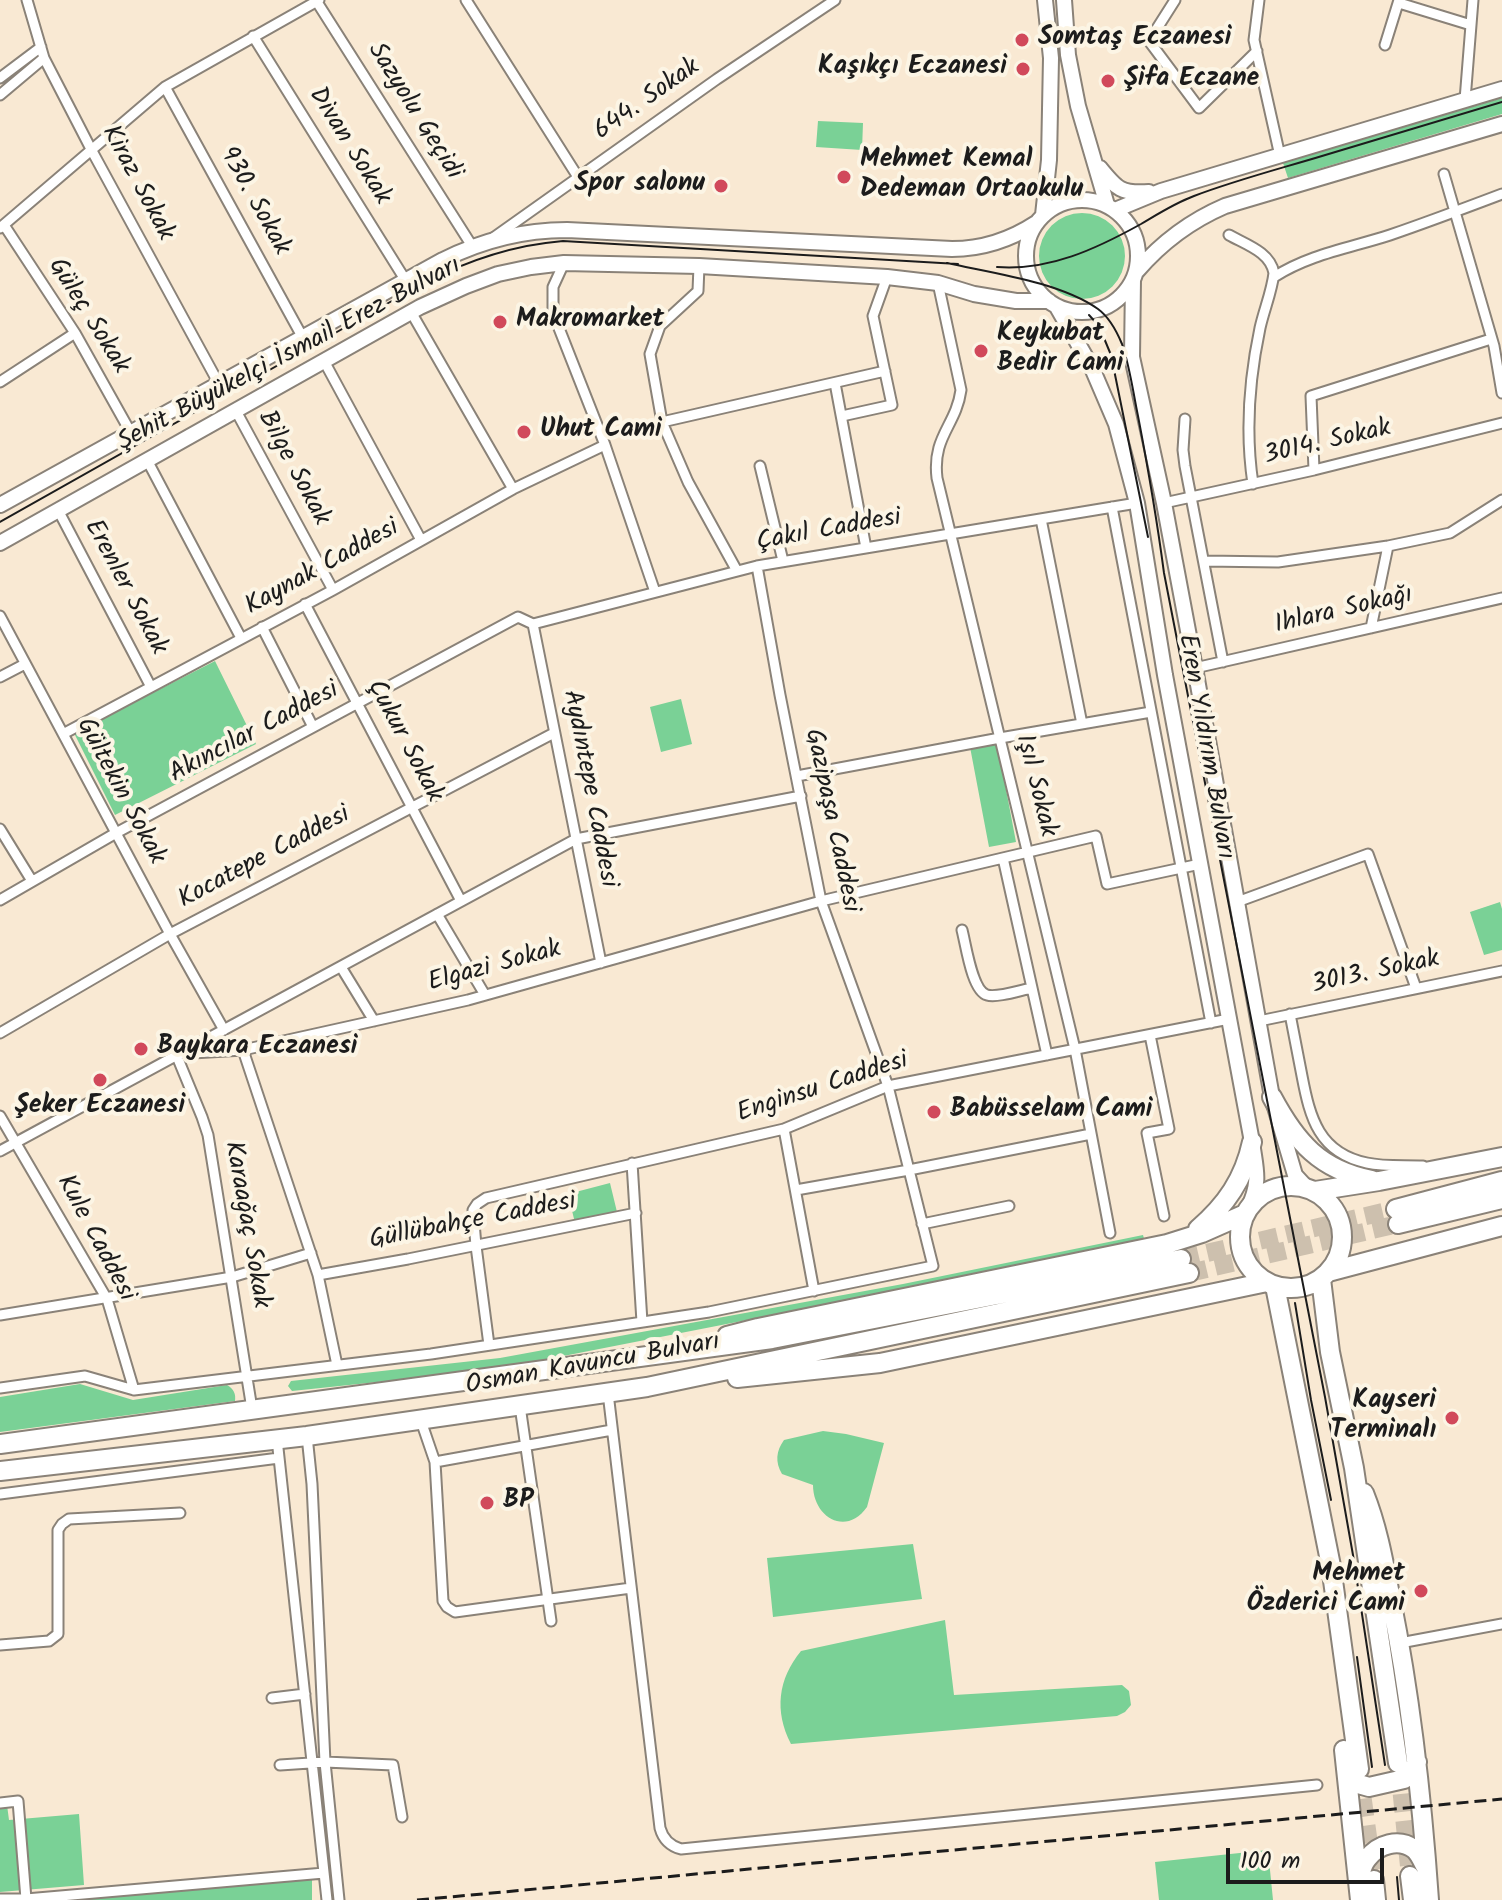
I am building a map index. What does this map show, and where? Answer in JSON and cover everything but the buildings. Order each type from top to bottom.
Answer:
[{"type":"highway","points":[[1272,1097],[1296,1136],[1314,1156],[1352,1175],[1379,1181]]},
{"type":"highway","points":[[1185,1239],[1230,1197],[1245,1166],[1252,1142]]},
{"type":"highway","points":[[1311,1190],[1379,1181],[1502,1157]]},
{"type":"highway","points":[[1502,1181],[1397,1216],[1502,1199]]},
{"type":"highway","points":[[1353,1771],[1355,1783],[1369,1787],[1404,1779],[1412,1773],[1330,1352],[1324,1276],[1334,1265],[1341,1248],[1340,1219],[1330,1203],[1311,1190],[1297,1186],[1274,1188],[1254,1201],[1247,1211],[1240,1235],[1242,1254],[1252,1270],[1271,1284],[1293,1289],[1324,1276],[1502,1226]]},
{"type":"highway","points":[[643,1358],[758,1328],[1185,1239],[1247,1211]]},
{"type":"highway","name":"Osman Kavuncu Bulvarı","points":[[0,1444],[772,1339],[1185,1266],[647,1387],[307,1436],[278,1449],[0,1471]]},
{"type":"highway","points":[[647,1387],[880,1363],[1271,1284]]},
{"type":"highway","points":[[1271,1284],[1331,1566],[1366,1879],[1376,1900]]},
{"type":"highway","points":[[1354,1468],[1375,1519],[1400,1643],[1419,1872],[1413,1900]]},
{"type":"highway","points":[[1360,1900],[1366,1879],[1365,1860],[1387,1844],[1402,1843],[1416,1851],[1419,1872],[1429,1900]]},
{"type":"main road","points":[[1040,219],[1050,144],[1051,58],[1045,0]]},
{"type":"main road","points":[[1064,0],[1068,55],[1082,123],[1111,207]]},
{"type":"main road","points":[[1111,207],[1502,89]]},
{"type":"main road","points":[[1135,276],[1137,242],[1129,224],[1111,207],[1098,201],[1078,199],[1059,204],[1040,219],[1028,240],[1026,260],[1032,282],[1053,304],[1067,310],[1086,312],[1099,309],[1122,296],[1154,252],[1200,217],[1225,206],[1502,124]]},
{"type":"main road","points":[[1094,161],[1122,191],[1161,191]]},
{"type":"main road","name":"Şehit Büyükelçi İsmail Erez Bulvarı","points":[[0,505],[443,260],[489,241],[523,233],[567,230],[965,249],[1002,241],[1040,219]]},
{"type":"main road","name":"Şehit Büyükelçi İsmail Erez Bulvarı","points":[[0,543],[411,312],[498,274],[564,263],[699,266],[887,277],[938,283],[1016,301],[1053,304]]},
{"type":"main road","name":"Eren Yıldırım Bulvarı","points":[[1135,276],[1132,357],[1164,503],[1272,1097],[1295,1175],[1311,1190]]},
{"type":"main road","name":"Eren Yıldırım Bulvarı","points":[[1053,304],[1092,368],[1116,424],[1137,503],[1165,675],[1252,1142],[1256,1191],[1247,1211]]},
{"type":"street","name":"Kiraz Sokak","points":[[27,0],[44,58],[219,384]]},
{"type":"street","points":[[466,0],[578,177]]},
{"type":"street","name":"644. Sokak","points":[[489,241],[835,0]]},
{"type":"street","points":[[1175,0],[1149,41],[1199,108],[1257,51]]},
{"type":"street","points":[[1259,0],[1254,40],[1280,156]]},
{"type":"street","points":[[1465,100],[1473,0]]},
{"type":"street","points":[[2,226],[165,87],[318,1]]},
{"type":"street","name":"Sazyolu Geçidi","points":[[318,1],[472,246]]},
{"type":"street","points":[[1385,45],[1399,1],[1471,25]]},
{"type":"street","name":"Divan Sokak","points":[[253,36],[406,281]]},
{"type":"street","points":[[0,78],[41,47]]},
{"type":"street","points":[[0,95],[44,58]]},
{"type":"street","name":"930. Sokak","points":[[165,87],[303,338]]},
{"type":"street","points":[[1444,174],[1496,344],[1502,393]]},
{"type":"street","points":[[1274,277],[1312,257],[1391,234],[1502,194]]},
{"type":"street","name":"Güleç Sokak","points":[[2,226],[75,333],[131,433]]},
{"type":"street","points":[[1229,235],[1265,255],[1272,265],[1274,277],[1261,324],[1251,385],[1248,443],[1253,484]]},
{"type":"street","points":[[564,263],[553,287],[553,313],[605,445],[655,592]]},
{"type":"street","points":[[699,266],[698,291],[660,326],[650,354],[662,422],[688,482],[737,571]]},
{"type":"street","points":[[842,416],[892,405],[873,316],[887,277]]},
{"type":"street","name":"Işıl Sokak","points":[[938,283],[961,390],[957,408],[941,438],[936,461],[937,478],[1075,1049],[1110,1233]]},
{"type":"street","points":[[411,312],[513,489]]},
{"type":"street","points":[[0,382],[75,333]]},
{"type":"street","points":[[1314,470],[1311,396],[1496,344]]},
{"type":"street","points":[[324,361],[421,540]]},
{"type":"street","points":[[662,422],[885,371]]},
{"type":"street","points":[[835,383],[866,548]]},
{"type":"street","name":"Bilge Sokak","points":[[236,411],[333,590]]},
{"type":"street","points":[[1185,419],[1185,466],[1223,662]]},
{"type":"street","name":"3014. Sokak","points":[[1164,503],[1314,470],[1502,423]]},
{"type":"street","name":"Kaynak Caddesi","points":[[63,734],[333,590],[513,489],[605,445]]},
{"type":"street","points":[[147,460],[241,638]]},
{"type":"street","points":[[760,466],[783,561]]},
{"type":"street","points":[[1204,561],[1278,562],[1388,546],[1450,533],[1502,500]]},
{"type":"street","name":"Çakıl Caddesi","points":[[533,624],[757,566],[1137,503]]},
{"type":"street","points":[[1112,507],[1211,1023]]},
{"type":"street","name":"Erenler Sokak","points":[[58,510],[151,687]]},
{"type":"street","points":[[1041,519],[1082,724]]},
{"type":"street","points":[[1371,628],[1388,546]]},
{"type":"street","name":"Gazipaşa Caddesi","points":[[757,566],[821,901],[888,1086],[933,1266],[814,1291]]},
{"type":"street","name":"Ihlara Sokağı","points":[[1195,668],[1502,598]]},
{"type":"street","name":"Çukur Sokak","points":[[305,604],[461,901]]},
{"type":"street","name":"Gültekin Sokak","points":[[0,616],[224,1030]]},
{"type":"street","name":"Akıncılar Caddesi","points":[[0,900],[116,833],[518,617],[533,624]]},
{"type":"street","name":"Aydıntepe Caddesi","points":[[533,624],[601,963]]},
{"type":"street","points":[[262,627],[313,727]]},
{"type":"street","points":[[0,677],[25,664]]},
{"type":"street","points":[[797,776],[1151,712]]},
{"type":"street","name":"Kocatepe Caddesi","points":[[0,1033],[170,934],[554,733]]},
{"type":"street","points":[[0,1151],[576,839],[801,796]]},
{"type":"street","points":[[0,829],[32,881]]},
{"type":"street","name":"Elgazi Sokak","points":[[176,1054],[243,1050],[485,995],[821,901],[1096,836],[1107,884],[1181,868]]},
{"type":"street","points":[[1237,902],[1368,854],[1416,988]]},
{"type":"street","points":[[1003,858],[1047,1055]]},
{"type":"street","points":[[1181,868],[1200,864]]},
{"type":"street","points":[[437,914],[485,995]]},
{"type":"street","points":[[962,930],[975,985],[982,993],[991,996],[1032,988]]},
{"type":"street","points":[[341,967],[374,1021]]},
{"type":"street","name":"3013. Sokak","points":[[1259,1021],[1502,971]]},
{"type":"street","points":[[1290,1014],[1308,1108],[1317,1128],[1331,1146],[1348,1157],[1367,1163],[1455,1166]]},
{"type":"street","name":"Enginsu Caddesi","points":[[476,1246],[473,1210],[486,1198],[784,1129],[888,1086],[1229,1019]]},
{"type":"street","points":[[1150,1035],[1169,1129],[1147,1133],[1164,1216]]},
{"type":"street","points":[[243,1050],[318,1275],[337,1365]]},
{"type":"street","name":"Karaağaç Sokak","points":[[176,1054],[208,1135],[252,1409]]},
{"type":"street","name":"Kule Caddesi","points":[[0,1116],[107,1299],[134,1390]]},
{"type":"street","points":[[0,1388],[85,1376],[134,1390],[247,1377],[709,1312],[814,1291],[784,1129]]},
{"type":"street","points":[[796,1190],[1091,1134]]},
{"type":"street","points":[[632,1163],[642,1322]]},
{"type":"street","points":[[922,1224],[1009,1206]]},
{"type":"street","name":"Güllübahçe Caddesi","points":[[318,1275],[636,1213]]},
{"type":"street","points":[[476,1246],[489,1345]]},
{"type":"street","points":[[0,1315],[232,1277],[311,1253]]},
{"type":"street","points":[[608,1393],[660,1828],[668,1842],[681,1849],[1317,1785]]},
{"type":"street","points":[[520,1406],[551,1621]]},
{"type":"street","points":[[421,1421],[435,1462],[443,1601],[447,1607],[455,1612],[631,1588]]},
{"type":"street","points":[[435,1462],[612,1430]]},
{"type":"street","points":[[307,1436],[325,1762],[339,1900]]},
{"type":"street","points":[[0,1494],[278,1449],[327,1900]]},
{"type":"street","points":[[0,1645],[49,1641],[58,1634],[58,1530],[65,1521],[180,1513]]},
{"type":"street","points":[[1400,1643],[1502,1624]]},
{"type":"street","points":[[272,1698],[305,1694]]},
{"type":"street","points":[[280,1765],[325,1762],[393,1765],[402,1817]]},
{"type":"street","points":[[0,1803],[18,1801],[26,1899]]},
{"type":"street","points":[[0,1899],[324,1873]]},
{"type":"green space","points":[[1502,98],[1502,114],[1288,178],[1283,163]]},
{"type":"green space","points":[[818,121],[863,123],[862,150],[816,147]]},
{"type":"green space","points":[[1082,213],[1106,220],[1118,232],[1125,256],[1118,280],[1106,292],[1082,299],[1058,292],[1046,280],[1039,256],[1046,232],[1058,220]]},
{"type":"green space","points":[[215,661],[256,744],[115,815],[74,733]]},
{"type":"green space","points":[[681,699],[692,744],[661,752],[650,707]]},
{"type":"green space","points":[[997,742],[1016,842],[989,847],[970,747]]},
{"type":"green space","points":[[1500,902],[1502,950],[1484,955],[1470,912]]},
{"type":"green space","points":[[610,1183],[617,1212],[575,1223],[568,1194]]},
{"type":"green space","points":[[1143,1235],[1145,1242],[492,1370],[292,1391],[288,1386],[291,1381],[500,1358],[903,1284]]},
{"type":"green space","points":[[80,1384],[133,1400],[227,1385],[234,1392],[235,1401],[0,1432],[0,1397]]},
{"type":"green space","points":[[823,1431],[884,1443],[867,1507],[850,1521],[841,1522],[825,1514],[818,1506],[813,1485],[782,1474],[778,1465],[778,1452],[784,1440]]},
{"type":"green space","points":[[913,1544],[922,1599],[773,1617],[767,1558]]},
{"type":"green space","points":[[945,1620],[954,1695],[1122,1685],[1129,1691],[1131,1705],[1117,1716],[791,1744],[782,1719],[781,1696],[787,1673],[801,1651]]},
{"type":"green space","points":[[0,1805],[7,1805],[9,1820],[79,1814],[84,1885],[0,1892]]},
{"type":"green space","points":[[1268,1850],[1273,1900],[1159,1900],[1155,1862]]},
{"type":"green space","points":[[312,1879],[312,1900],[47,1900]]},
{"type":"tunnel","points":[[1181,1259],[1396,1209]]},
{"type":"tunnel","points":[[1189,1273],[1398,1224]]},
{"type":"tunnel","points":[[1399,1767],[1410,1876]]},
{"type":"tunnel","points":[[1359,1772],[1374,1880]]},
{"type":"tram line","points":[[997,267],[1054,262],[1107,242],[1180,202],[1210,190],[1502,102]]},
{"type":"tram line","points":[[0,522],[422,284],[473,261],[508,250],[563,241],[958,264]]},
{"type":"tram line","points":[[947,263],[1045,285],[1082,300],[1109,320],[1125,353],[1164,573],[1325,1397],[1385,1765]]},
{"type":"tram line","points":[[1089,315],[1099,326],[1111,355],[1148,537]]},
{"type":"tram line","points":[[1295,1303],[1331,1500]]},
{"type":"tram line","points":[[1357,1657],[1372,1767]]},
{"type":"tram line","points":[[1397,1877],[1399,1900]]},
{"type":"railway","points":[[417,1900],[1502,1799]]},
{"type":"place","name":"Somtaş Eczanesi","points":[[1022,40]]},
{"type":"place","name":"Kaşıkçı Eczanesi","points":[[1023,69]]},
{"type":"place","name":"Şifa Eczane","points":[[1108,81]]},
{"type":"place","name":"Mehmet Kemal Dedeman Ortaokulu","points":[[844,177]]},
{"type":"place","name":"Spor salonu","points":[[721,186]]},
{"type":"place","name":"Makromarket","points":[[500,322]]},
{"type":"place","name":"Keykubat Bedir Cami","points":[[981,351]]},
{"type":"place","name":"Uhut Cami","points":[[524,432]]},
{"type":"place","name":"Baykara Eczanesi","points":[[141,1049]]},
{"type":"place","name":"Şeker Eczanesi","points":[[100,1080]]},
{"type":"place","name":"Babüsselam Cami","points":[[934,1112]]},
{"type":"place","name":"Kayseri Terminalı","points":[[1452,1418]]},
{"type":"place","name":"BP","points":[[487,1503]]},
{"type":"place","name":"Mehmet Özderici Cami","points":[[1421,1591]]}]
